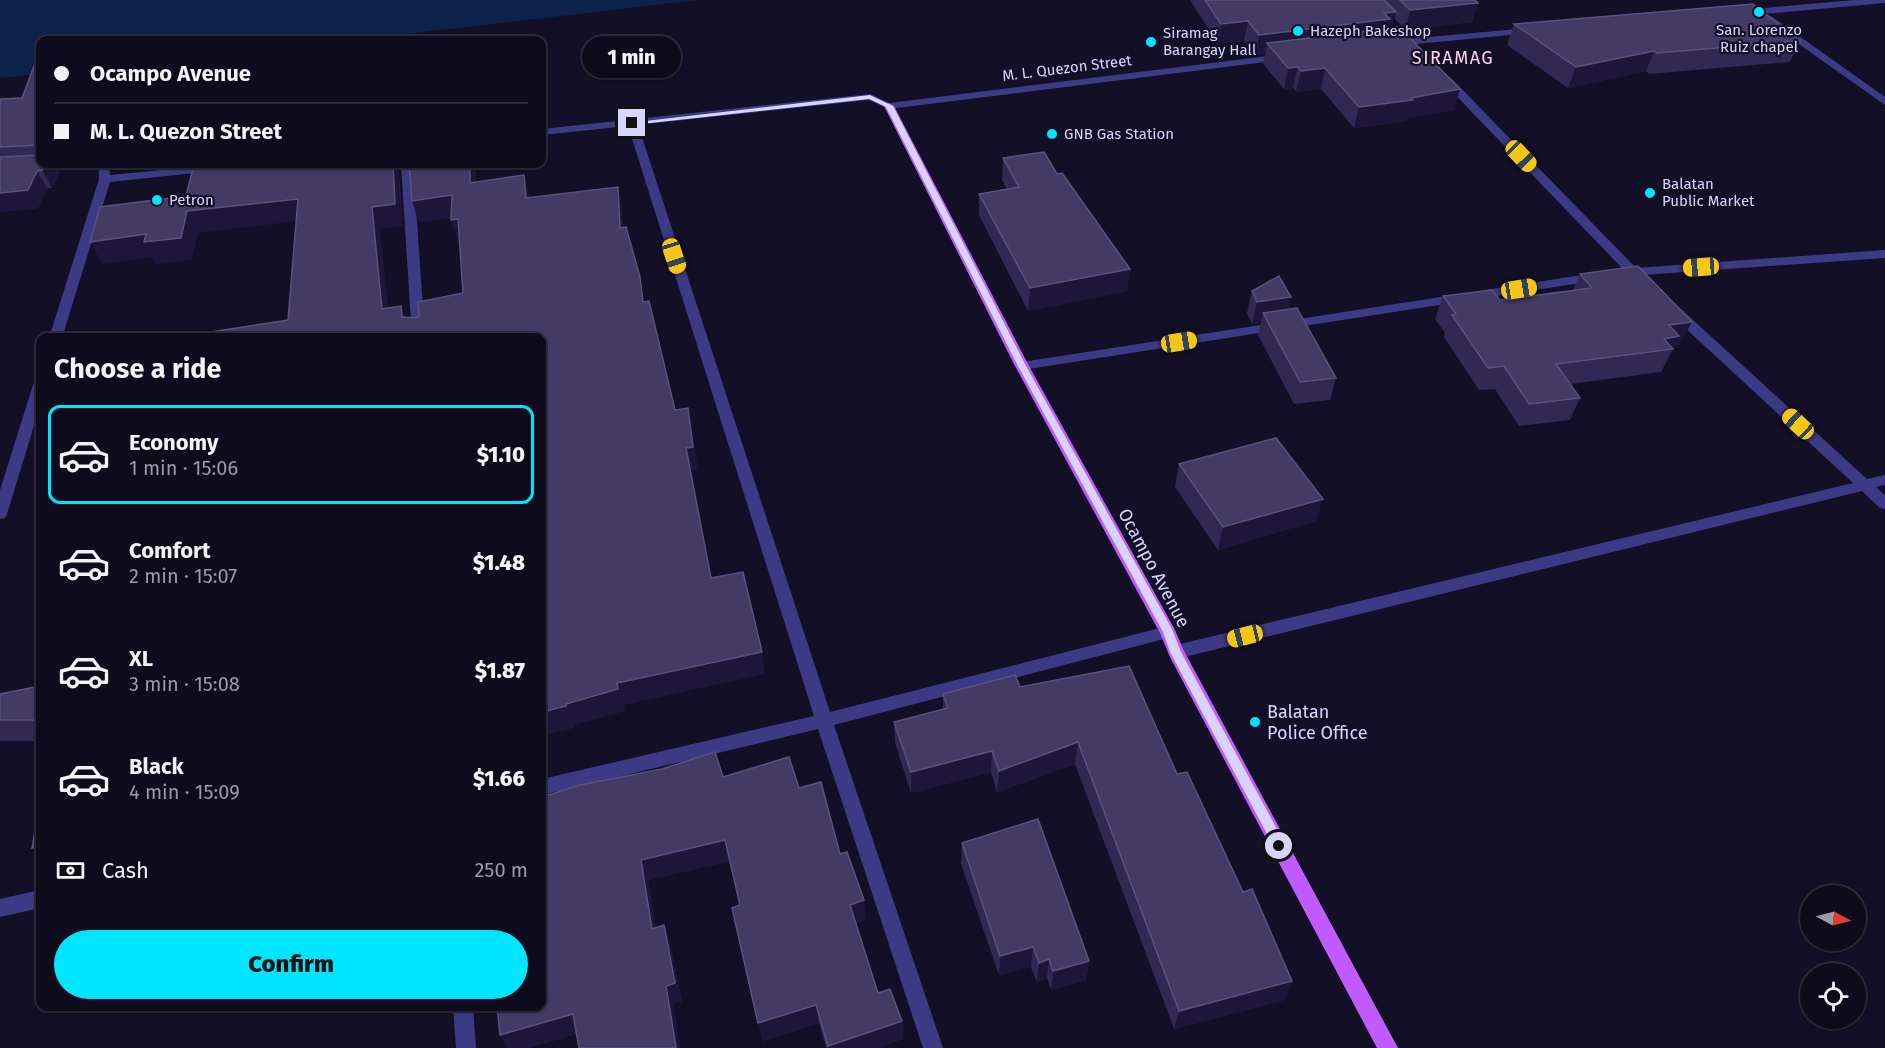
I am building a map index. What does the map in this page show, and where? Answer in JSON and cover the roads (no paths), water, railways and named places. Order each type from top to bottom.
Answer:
[{"type":"main road","name":"Ocampo Avenue","points":[[889,106],[1022,366],[1168,632],[1176,652],[1385,1047]]},
{"type":"street","points":[[1737,13],[1885,0]]},
{"type":"street","points":[[1760,11],[1885,102]]},
{"type":"street","points":[[1386,44],[1538,30]]},
{"type":"street","name":"M. L. Quezon Street","points":[[546,132],[870,97],[889,106],[1291,56]]},
{"type":"street","points":[[1434,67],[1650,287]]},
{"type":"street","points":[[632,123],[824,721],[933,1048]]},
{"type":"street","points":[[0,170],[36,168]]},
{"type":"street","points":[[58,333],[105,179],[104,168]]},
{"type":"street","points":[[105,179],[212,168]]},
{"type":"street","points":[[407,168],[419,333]]},
{"type":"street","points":[[1022,366],[1632,271],[1885,254]]},
{"type":"street","points":[[1667,303],[1885,504]]},
{"type":"street","points":[[0,514],[36,398]]},
{"type":"street","points":[[1176,652],[1885,480]]},
{"type":"street","points":[[546,786],[824,721],[1168,632]]},
{"type":"street","points":[[0,908],[36,900]]},
{"type":"street","points":[[463,1011],[466,1048]]},
{"type":"water","points":[[0,0],[698,0],[389,36],[36,36],[36,74],[0,78]]},
{"type":"place","name":"San. Lorenzo Ruiz chapel","points":[[1759,12]]},
{"type":"place","name":"Hazeph Bakeshop","points":[[1298,31]]},
{"type":"place","name":"Siramag Barangay Hall","points":[[1151,42]]},
{"type":"place","name":"GNB Gas Station","points":[[1052,134]]},
{"type":"place","name":"Balatan Public Market","points":[[1650,193]]},
{"type":"place","name":"Petron","points":[[157,200]]},
{"type":"place","name":"Balatan Police Office","points":[[1255,722]]},
{"type":"district","name":"SIRAMAG","points":[[1453,58]]}]
